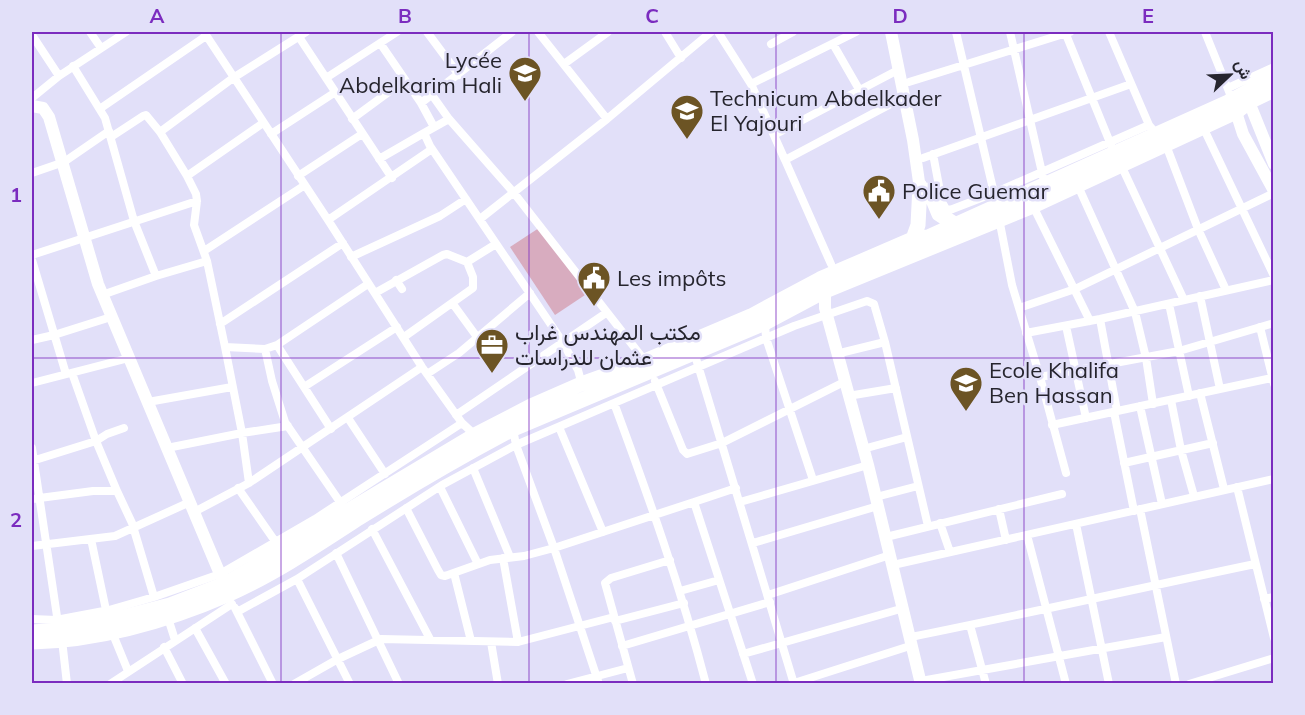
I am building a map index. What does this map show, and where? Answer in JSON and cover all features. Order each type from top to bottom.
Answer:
[{"type":"highway","points":[[32,632],[94,624],[229,593],[279,546],[426,455],[475,435],[533,405],[588,385],[695,360],[766,330],[822,285],[931,239],[996,207],[1044,179],[1115,154],[1236,98],[1274,77]]},
{"type":"highway","points":[[1157,134],[1203,127],[1236,98],[1274,90]]},
{"type":"highway","points":[[651,371],[751,316],[931,239],[996,207],[1034,206],[1078,186],[1115,154]]},
{"type":"highway","points":[[924,188],[939,214],[956,225]]},
{"type":"highway","points":[[924,188],[918,225],[931,239]]},
{"type":"highway","points":[[32,642],[60,630],[112,632],[168,618],[229,593],[330,537],[588,385]]},
{"type":"street","points":[[90,32],[100,48]]},
{"type":"street","points":[[32,98],[59,75],[126,32]]},
{"type":"street","points":[[326,78],[398,32]]},
{"type":"street","points":[[427,32],[459,75]]},
{"type":"street","points":[[421,103],[512,32]]},
{"type":"street","points":[[538,32],[607,119]]},
{"type":"street","points":[[564,64],[608,32]]},
{"type":"street","points":[[665,32],[681,58]]},
{"type":"street","points":[[480,219],[607,119],[711,32]]},
{"type":"street","points":[[718,32],[751,84],[831,264]]},
{"type":"street","points":[[771,44],[790,32]]},
{"type":"street","points":[[751,84],[856,32]]},
{"type":"street","points":[[891,32],[924,188],[931,239]]},
{"type":"street","points":[[899,32],[909,82],[942,202],[946,209],[996,207]]},
{"type":"street","points":[[956,32],[1019,308],[1066,473]]},
{"type":"street","points":[[1010,32],[1044,179]]},
{"type":"street","points":[[909,82],[1067,32],[1115,154],[1184,300]]},
{"type":"street","points":[[1109,32],[1226,290]]},
{"type":"street","points":[[1019,308],[1075,289],[1274,192],[1244,134],[1236,98],[1205,32]]},
{"type":"street","points":[[101,108],[205,34],[424,370],[462,423],[475,435]]},
{"type":"street","points":[[160,132],[233,78],[303,34],[334,93],[392,178]]},
{"type":"street","points":[[32,35],[59,75]]},
{"type":"street","points":[[380,43],[421,103],[434,127]]},
{"type":"street","points":[[833,44],[860,91]]},
{"type":"street","points":[[73,66],[101,108],[134,221],[156,276]]},
{"type":"street","points":[[1236,98],[1274,67]]},
{"type":"street","points":[[774,135],[898,69]]},
{"type":"street","points":[[352,119],[405,80]]},
{"type":"street","points":[[928,156],[1131,84]]},
{"type":"street","points":[[271,134],[334,93]]},
{"type":"street","points":[[432,95],[449,119],[514,193],[651,371],[685,453],[691,454],[722,443],[844,382]]},
{"type":"street","points":[[785,160],[904,97]]},
{"type":"street","points":[[1236,98],[1268,134],[1274,164]]},
{"type":"street","points":[[32,106],[43,108],[49,117],[102,295],[229,593],[273,684]]},
{"type":"street","points":[[32,173],[64,162],[146,115],[160,132],[187,176],[197,201],[194,225],[207,261],[242,433],[249,483]]},
{"type":"street","points":[[379,159],[449,119]]},
{"type":"street","points":[[187,176],[263,123]]},
{"type":"street","points":[[1026,333],[1135,312],[1274,278],[1203,127]]},
{"type":"street","points":[[424,133],[432,149],[562,341],[588,385]]},
{"type":"street","points":[[298,176],[362,134]]},
{"type":"street","points":[[328,220],[432,149]]},
{"type":"street","points":[[924,188],[928,156]]},
{"type":"street","points":[[204,251],[305,185]]},
{"type":"street","points":[[1078,186],[1135,312],[1146,358],[1153,404]]},
{"type":"street","points":[[351,257],[440,216],[466,199]]},
{"type":"street","points":[[32,255],[197,201]]},
{"type":"street","points":[[1034,206],[1090,321]]},
{"type":"street","points":[[220,324],[343,243]]},
{"type":"street","points":[[467,262],[496,244]]},
{"type":"street","points":[[375,293],[447,254],[467,262],[473,277],[473,288],[404,337]]},
{"type":"street","points":[[32,260],[54,335],[133,527],[154,597]]},
{"type":"street","points":[[102,295],[207,261]]},
{"type":"street","points":[[396,280],[402,289]]},
{"type":"street","points":[[225,347],[265,349],[276,345],[368,284]]},
{"type":"street","points":[[822,285],[836,354],[868,465],[921,682],[1166,637]]},
{"type":"street","points":[[32,546],[115,536],[249,483],[424,370],[459,353],[530,293]]},
{"type":"street","points":[[1200,296],[1220,389]]},
{"type":"street","points":[[813,480],[766,330],[864,302],[872,302],[876,307],[885,342],[928,526]]},
{"type":"street","points":[[453,304],[477,337]]},
{"type":"street","points":[[1168,304],[1189,396]]},
{"type":"street","points":[[456,415],[606,313]]},
{"type":"street","points":[[32,340],[111,317]]},
{"type":"street","points":[[1100,319],[1124,463],[1155,584],[1176,684]]},
{"type":"street","points":[[1040,377],[1179,351],[1274,323]]},
{"type":"street","points":[[1066,326],[1086,418]]},
{"type":"street","points":[[304,387],[397,327]]},
{"type":"street","points":[[1052,425],[1220,389],[1273,381],[1272,366],[1260,327]]},
{"type":"street","points":[[836,354],[885,342]]},
{"type":"street","points":[[276,345],[331,429]]},
{"type":"street","points":[[265,349],[278,402],[288,426],[345,507],[385,474],[426,455],[462,423]]},
{"type":"street","points":[[32,383],[129,358]]},
{"type":"street","points":[[695,360],[753,543],[793,683],[912,641],[970,625],[1255,564]]},
{"type":"street","points":[[32,619],[60,630],[106,610],[154,597],[229,593],[297,579],[406,508],[473,468],[516,445],[614,403],[651,371]]},
{"type":"street","points":[[148,402],[232,387]]},
{"type":"street","points":[[848,396],[896,388]]},
{"type":"street","points":[[1200,393],[1224,489]]},
{"type":"street","points":[[1171,400],[1181,450],[1194,496]]},
{"type":"street","points":[[614,403],[655,514],[684,603],[706,684]]},
{"type":"street","points":[[1140,406],[1162,504]]},
{"type":"street","points":[[348,418],[385,474]]},
{"type":"street","points":[[167,448],[288,426]]},
{"type":"street","points":[[559,427],[603,532]]},
{"type":"street","points":[[33,460],[96,441],[124,428]]},
{"type":"street","points":[[513,429],[516,445],[581,625],[598,680]]},
{"type":"street","points":[[863,449],[907,437]]},
{"type":"street","points":[[1124,463],[1213,443]]},
{"type":"street","points":[[32,448],[35,499],[68,684]]},
{"type":"street","points":[[740,502],[868,465]]},
{"type":"street","points":[[473,468],[507,558],[518,642]]},
{"type":"street","points":[[622,646],[892,560],[951,552],[1274,478]]},
{"type":"street","points":[[753,543],[918,486]]},
{"type":"street","points":[[440,487],[478,564]]},
{"type":"street","points":[[1237,487],[1274,638]]},
{"type":"street","points":[[238,488],[279,546]]},
{"type":"street","points":[[406,508],[440,573],[445,576],[478,564],[554,548],[736,488]]},
{"type":"street","points":[[35,499],[93,491],[117,491]]},
{"type":"street","points":[[886,537],[1062,494]]},
{"type":"street","points":[[694,502],[753,684]]},
{"type":"street","points":[[999,509],[1006,540]]},
{"type":"street","points":[[940,523],[951,552]]},
{"type":"street","points":[[1076,524],[1109,684]]},
{"type":"street","points":[[372,530],[430,639]]},
{"type":"street","points":[[1027,535],[1066,684]]},
{"type":"street","points":[[91,540],[106,610]]},
{"type":"street","points":[[336,553],[399,684]]},
{"type":"street","points":[[633,684],[605,588],[606,581],[670,560]]},
{"type":"street","points":[[454,573],[471,641]]},
{"type":"street","points":[[297,579],[350,684]]},
{"type":"street","points":[[680,591],[719,580]]},
{"type":"street","points":[[110,684],[126,677],[164,647],[195,628],[229,593]]},
{"type":"street","points":[[1263,599],[1274,597]]},
{"type":"street","points":[[294,684],[378,640],[518,642],[581,625],[684,603]]},
{"type":"street","points":[[743,654],[904,608]]},
{"type":"street","points":[[168,618],[175,640]]},
{"type":"street","points":[[970,625],[986,684]]},
{"type":"street","points":[[195,628],[226,684]]},
{"type":"street","points":[[112,632],[126,677]]},
{"type":"street","points":[[491,642],[498,684]]},
{"type":"street","points":[[164,647],[183,684]]},
{"type":"street","points":[[1189,684],[1274,658]]},
{"type":"street","points":[[567,684],[598,680],[628,668]]},
{"type":"shaded area","points":[[539,228],[588,293],[555,315],[510,247]]},
{"type":"place","name":"Lycée Abdelkarim Hali","points":[[525,102]]},
{"type":"place","name":"Technicum Abdelkader El Yajouri","points":[[687,140]]},
{"type":"place","name":"Police Guemar","points":[[879,220]]},
{"type":"place","name":"Les impôts","points":[[594,307]]},
{"type":"place","name":"مكتب المهندس غراب عثمان للدراسات","points":[[492,374]]},
{"type":"place","name":"Ecole Khalifa Ben Hassan","points":[[966,412]]}]
